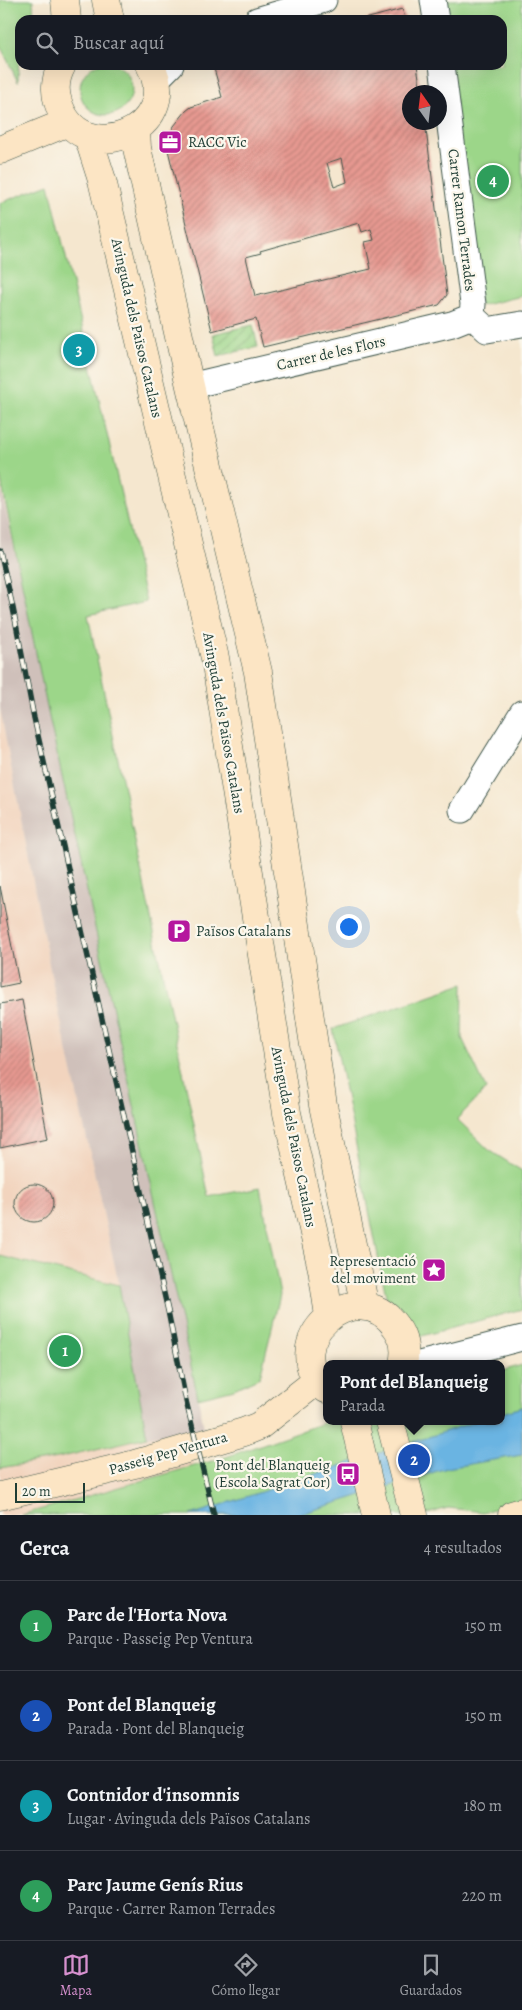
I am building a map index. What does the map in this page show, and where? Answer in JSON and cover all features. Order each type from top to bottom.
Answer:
[{"type":"street","points":[[65,0],[66,15]]},
{"type":"street","points":[[106,0],[109,15]]},
{"type":"street","points":[[274,15],[324,0]]},
{"type":"street","points":[[434,0],[436,15]]},
{"type":"street","name":"Avinguda dels Països Catalans","points":[[60,70],[56,82],[56,96],[60,110],[78,129],[102,180],[215,658],[286,1114],[322,1269],[329,1316]]},
{"type":"street","points":[[0,150],[78,129],[100,139],[113,139],[136,130],[146,120],[153,108],[157,94],[159,70]]},
{"type":"street","name":"Carrer Ramon Terrades","points":[[443,70],[472,295],[472,316]]},
{"type":"street","points":[[136,130],[137,148],[190,386],[258,672],[324,1105],[365,1307]]},
{"type":"street","points":[[472,316],[487,330],[522,324]]},
{"type":"street","name":"Carrer de les Flors","points":[[190,386],[452,324],[472,316]]},
{"type":"street","points":[[462,810],[522,713]]},
{"type":"street","points":[[322,1384],[312,1364],[310,1348],[316,1331],[329,1316],[346,1308],[365,1307],[387,1316],[398,1329],[404,1344],[403,1360]]},
{"type":"street","points":[[435,1360],[522,1338]]},
{"type":"street","name":"Passeig Pep Ventura","points":[[1,1496],[135,1464],[244,1432],[259,1426],[322,1384]]},
{"type":"street","points":[[355,1425],[376,1515]]},
{"type":"street","points":[[391,1425],[414,1515]]},
{"type":"street","points":[[512,1515],[522,1512]]},
{"type":"shaded area","points":[[0,484],[204,1428],[147,1437],[119,1285],[54,990],[0,709]]},
{"type":"shaded area","points":[[0,709],[54,990],[119,1285],[147,1436],[204,1428],[192,1467],[21,1515],[0,1515]]},
{"type":"green space","points":[[0,0],[33,0],[34,15],[15,15],[15,70],[18,70],[18,82],[0,45]]},
{"type":"green space","points":[[441,0],[522,0],[522,296],[480,306],[450,70],[507,70],[507,15],[442,15]]},
{"type":"green space","points":[[87,70],[125,70],[132,84],[132,94],[128,104],[121,111],[111,115],[101,115],[91,111],[84,104],[80,94],[80,84]]},
{"type":"green space","points":[[49,184],[146,602],[88,615],[209,1197],[260,1187],[280,1295],[260,1377],[234,1389],[198,1398],[49,717],[0,475],[0,203]]},
{"type":"green space","points":[[253,325],[258,347],[218,356],[213,334]]},
{"type":"green space","points":[[463,984],[462,1038],[486,1089],[457,1119],[489,1150],[522,1171],[522,1309],[418,1337],[386,1296],[333,1029]]},
{"type":"green space","points":[[0,1256],[119,1285],[147,1437],[58,1458],[0,1468]]},
{"type":"green space","points":[[522,1365],[522,1501],[483,1512],[448,1508],[424,1515],[21,1515],[226,1457],[323,1423],[323,1425],[505,1425],[505,1370]]},
{"type":"water","points":[[522,1407],[522,1455],[447,1468],[298,1515],[191,1515],[465,1425],[505,1425],[505,1412]]},
{"type":"building","points":[[402,9],[404,15],[380,15]]},
{"type":"building","points":[[214,70],[418,70],[420,85],[402,85],[402,130],[426,130],[447,295],[439,305],[263,347],[256,319],[212,331],[168,150],[170,134],[191,107],[222,97]],"holes":[[[342,158],[347,182],[334,187],[327,163]],[[359,223],[362,232],[371,229],[374,240],[365,242],[371,269],[255,296],[246,257],[261,253],[260,251]]]},
{"type":"building","points":[[0,886],[19,983],[0,987]]},
{"type":"building","points":[[22,1000],[48,1138],[0,1148],[0,1004]]},
{"type":"building","points":[[34,1184],[48,1189],[53,1203],[48,1217],[34,1222],[20,1217],[15,1203],[20,1189]]},
{"type":"railway","points":[[0,551],[34,718],[168,1311],[186,1401],[214,1515]]},
{"type":"place","name":"RACC Vic","points":[[170,142]]},
{"type":"place","name":"Parc Jaume Genís Rius","points":[[493,181]]},
{"type":"place","name":"Contnidor d'insomnis","points":[[79,350]]},
{"type":"place","name":"Països Catalans","points":[[179,931]]},
{"type":"place","name":"Representació del moviment","points":[[434,1270]]},
{"type":"place","name":"Parc de l'Horta Nova","points":[[65,1351]]},
{"type":"place","name":"Pont del Blanqueig","points":[[414,1460]]},
{"type":"place","name":"Pont del Blanqueig (Escola Sagrat Cor)","points":[[348,1474]]}]
